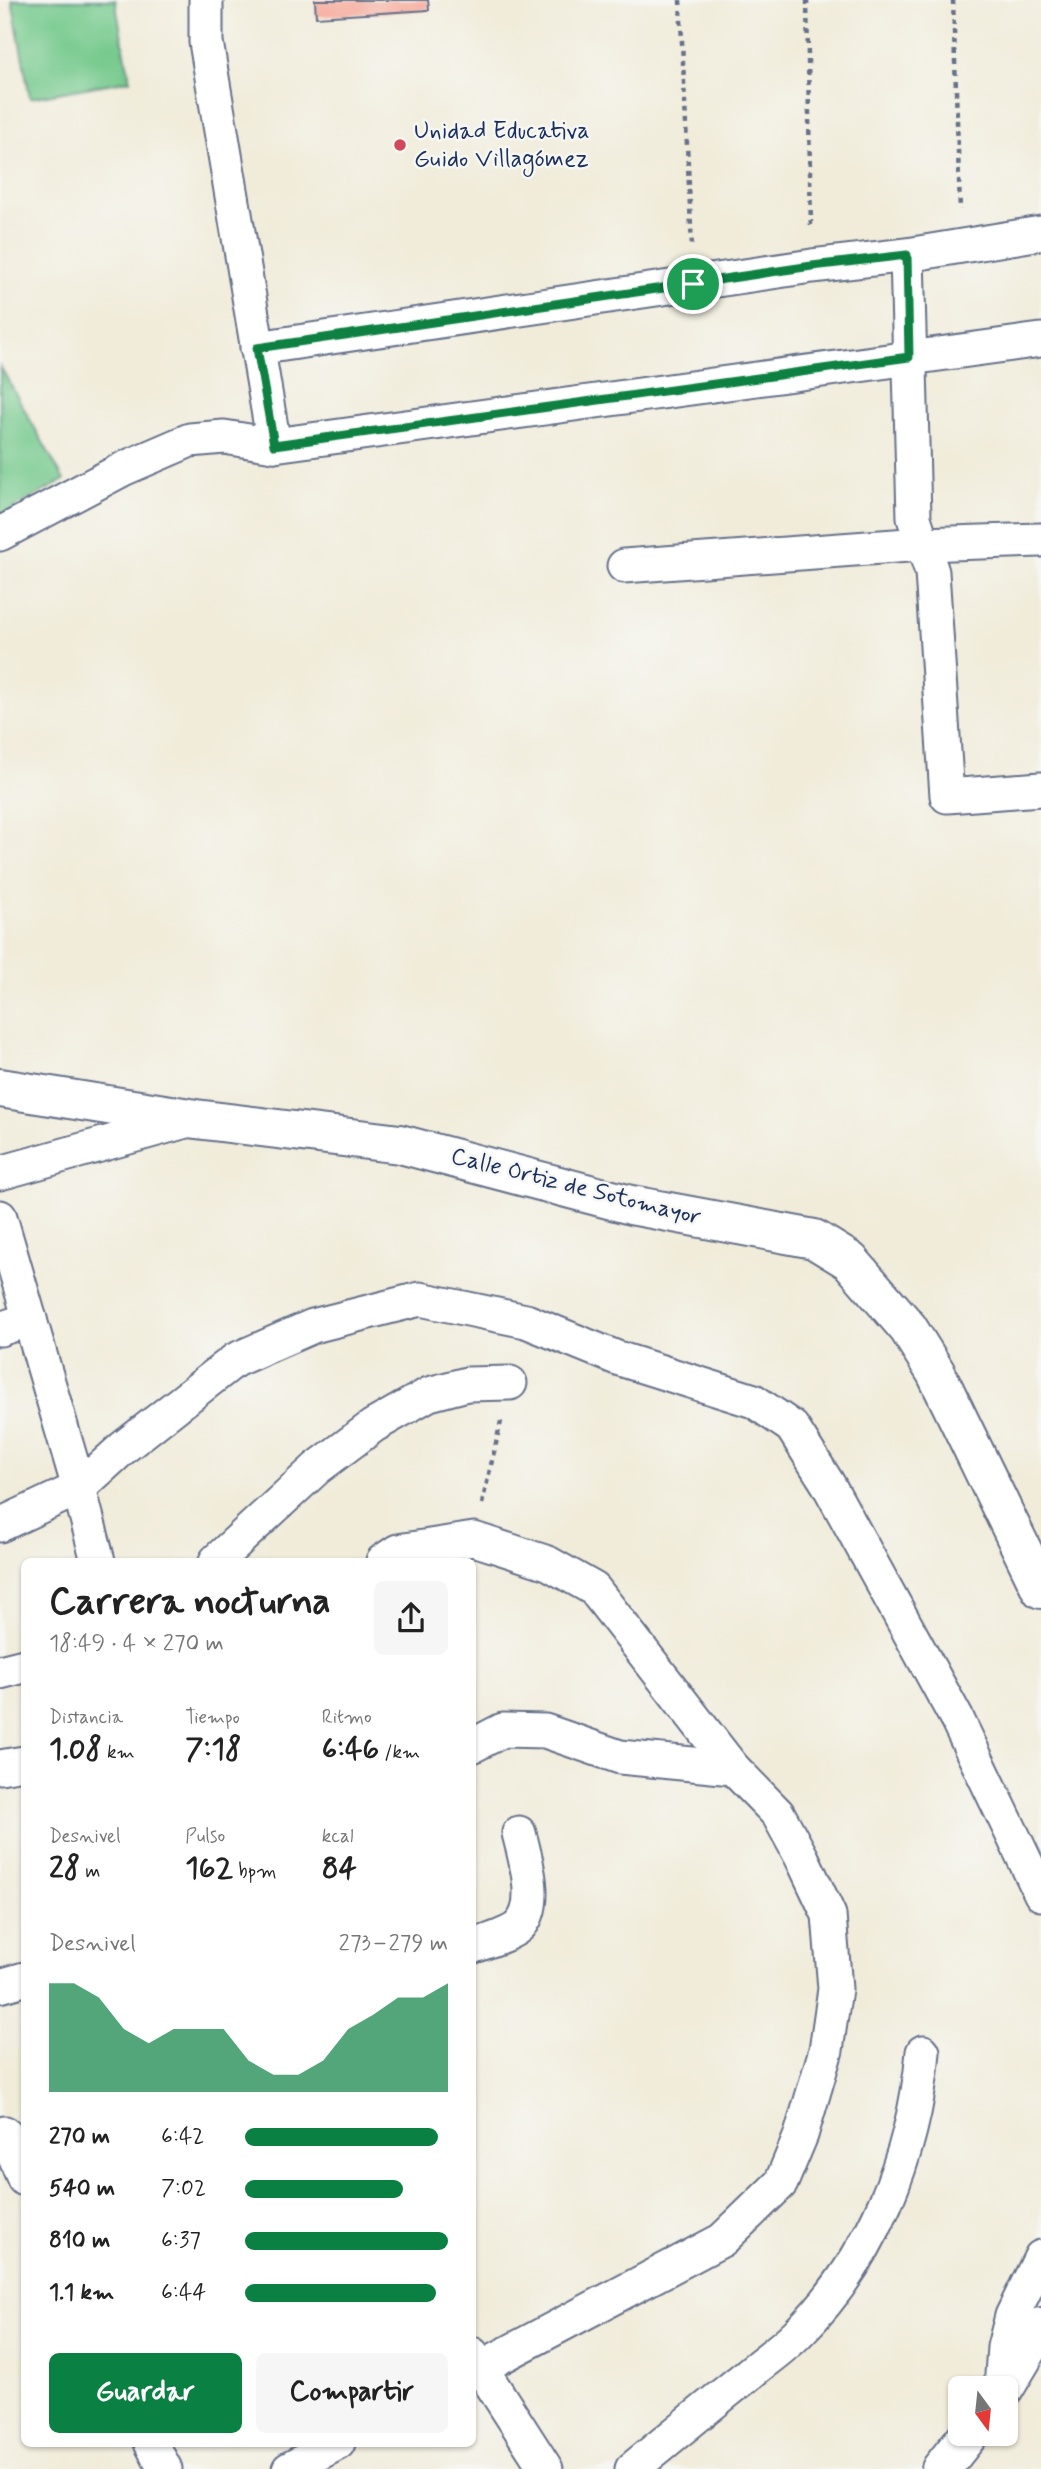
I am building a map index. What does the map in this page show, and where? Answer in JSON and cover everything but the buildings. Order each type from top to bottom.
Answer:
[{"type":"street","points":[[206,0],[206,42],[274,445]]},
{"type":"street","points":[[257,348],[812,266],[907,255],[1041,233]]},
{"type":"street","points":[[907,255],[914,518],[932,572],[947,796],[1041,789]]},
{"type":"street","points":[[0,534],[125,468],[190,440],[224,437],[274,445],[1041,340]]},
{"type":"street","points":[[624,566],[922,544],[1041,540]]},
{"type":"street","name":"Calle Ortiz de Sotomayor","points":[[0,1088],[195,1119],[400,1144],[631,1205],[814,1238],[850,1261],[908,1328],[936,1373],[1041,1589]]},
{"type":"street","points":[[0,1173],[195,1119]]},
{"type":"street","points":[[0,1217],[15,1324],[79,1488],[97,1558]]},
{"type":"street","points":[[0,1525],[79,1488],[124,1447],[235,1360],[313,1326],[420,1299],[526,1321],[617,1358],[754,1401],[792,1427],[828,1484],[957,1718],[1041,1894]]},
{"type":"street","points":[[219,1558],[317,1468],[373,1426],[429,1394],[467,1384],[510,1383]]},
{"type":"street","points":[[388,1558],[398,1551],[474,1539],[548,1563],[594,1590],[733,1768],[778,1814],[829,1915],[835,1989],[826,2050],[801,2135],[781,2183],[722,2239],[476,2364]]},
{"type":"street","points":[[0,1672],[21,1667]]},
{"type":"street","points":[[476,1744],[503,1730],[545,1731],[620,1757],[733,1768]]},
{"type":"street","points":[[0,1768],[21,1764]]},
{"type":"street","points":[[476,1945],[518,1927],[530,1904],[529,1870],[519,1833]]},
{"type":"street","points":[[0,1986],[21,1980]]},
{"type":"street","points":[[632,2469],[797,2335],[839,2287],[873,2231],[897,2176],[920,2091],[923,2052]]},
{"type":"street","points":[[10,2131],[21,2169]]},
{"type":"street","points":[[1003,2376],[1003,2347],[1012,2316],[1041,2257]]},
{"type":"street","points":[[1011,2376],[1041,2327]]},
{"type":"street","points":[[476,2366],[546,2469]]},
{"type":"street","points":[[941,2469],[959,2446]]},
{"type":"street","points":[[153,2447],[165,2469]]},
{"type":"street","points":[[289,2469],[330,2447]]},
{"type":"path","points":[[680,0],[693,284]]},
{"type":"path","points":[[807,0],[812,266]]},
{"type":"path","points":[[953,0],[961,246]]},
{"type":"path","points":[[474,1539],[510,1383]]},
{"type":"green space","points":[[12,0],[115,0],[130,80],[30,98]]},
{"type":"green space","points":[[0,366],[64,480],[0,516]]},
{"type":"place","name":"Unidad Educativa Guido Villagómez","points":[[400,145]]},
{"type":"route","points":[[907,255],[909,357],[274,445],[257,348],[693,284],[907,255]]}]
